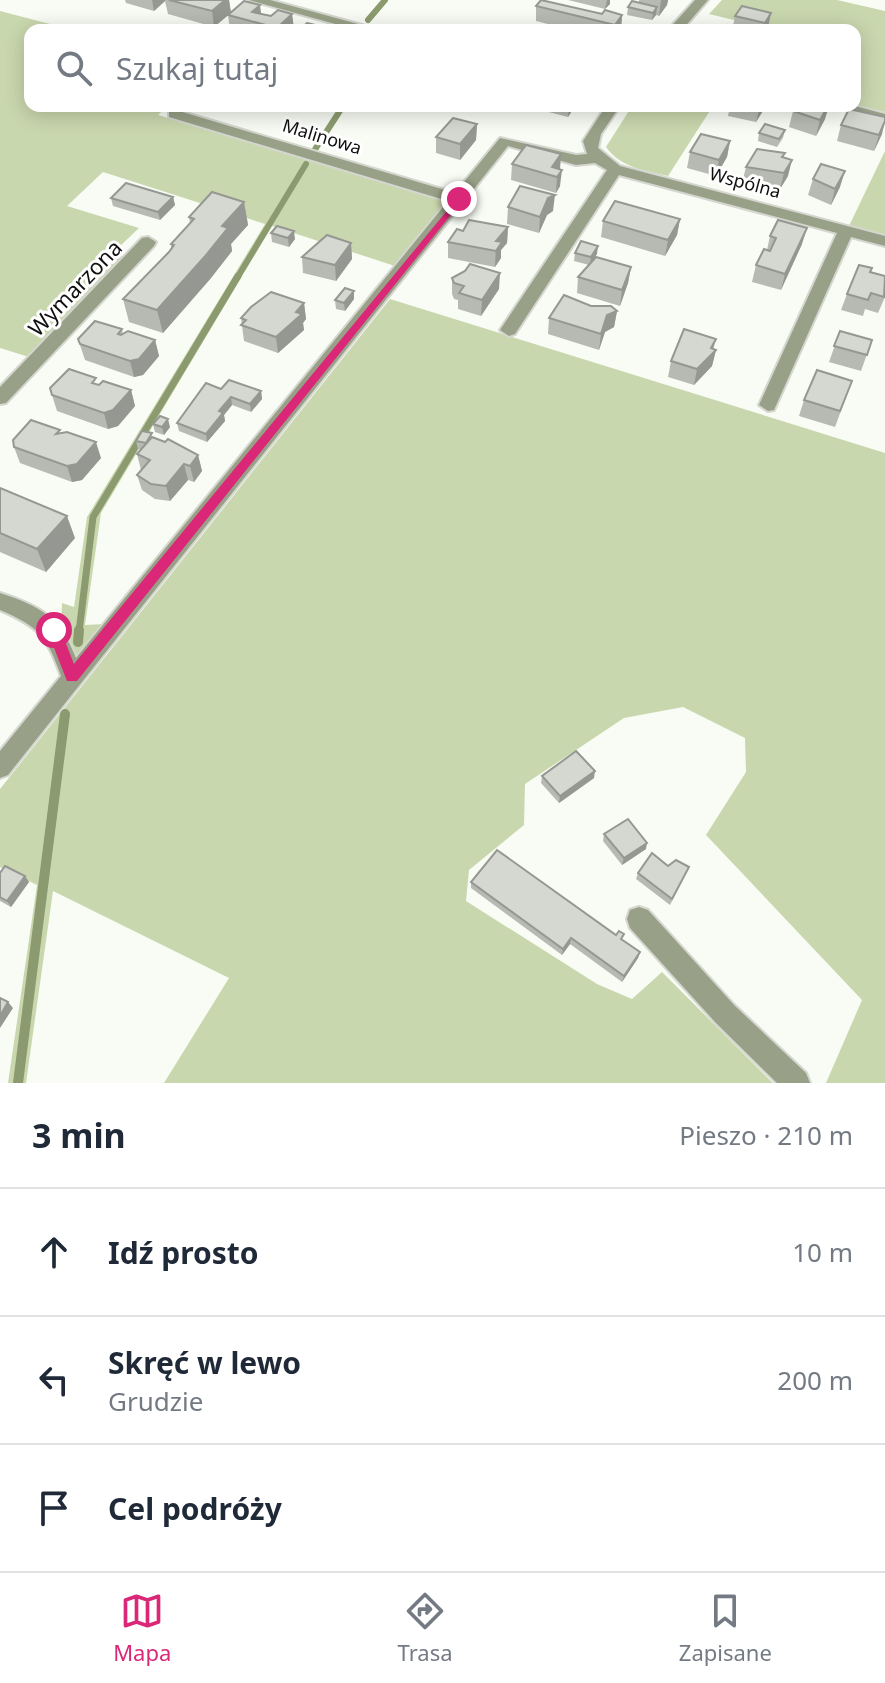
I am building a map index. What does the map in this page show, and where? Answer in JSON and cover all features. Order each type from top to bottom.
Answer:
[{"type":"street","points":[[255,0],[349,24]]},
{"type":"street","points":[[680,24],[698,1]]},
{"type":"street","points":[[596,158],[589,149],[590,139],[609,112]]},
{"type":"street","points":[[861,112],[885,118]]},
{"type":"street","name":"Malinowa","points":[[174,114],[459,199]]},
{"type":"street","points":[[0,768],[505,141],[576,160],[596,158]]},
{"type":"street","name":"Wspólna","points":[[596,158],[615,169],[885,241]]},
{"type":"street","points":[[509,330],[615,169]]},
{"type":"street","points":[[768,405],[846,230]]},
{"type":"street","name":"Wymarzona","points":[[0,398],[148,242]]},
{"type":"street","points":[[0,601],[46,621],[58,639],[72,677]]},
{"type":"street","points":[[639,919],[725,1014],[796,1083]]},
{"type":"green space","points":[[722,0],[837,0],[885,11],[885,112],[861,106],[861,24],[751,24],[709,14]]},
{"type":"green space","points":[[0,11],[50,24],[24,24],[24,112],[161,112],[158,115],[448,201],[395,266],[272,226],[101,513],[85,625],[105,624],[81,656],[71,655],[61,624],[62,603],[74,607],[87,517],[265,224],[103,172],[67,206],[139,228],[118,248],[123,258],[29,357],[0,348]]},
{"type":"green space","points":[[628,112],[709,112],[668,176],[626,164],[606,147]]},
{"type":"green space","points":[[885,151],[885,235],[849,226]]},
{"type":"green space","points":[[390,299],[885,453],[885,1083],[826,1083],[862,1000],[706,835],[746,772],[745,738],[683,707],[624,718],[525,784],[524,825],[469,870],[466,901],[597,984],[632,999],[662,972],[773,1083],[164,1083],[229,978],[53,891],[26,1083],[8,1083],[37,885],[0,867],[0,789]]},
{"type":"building","points":[[169,0],[225,0],[212,11]]},
{"type":"building","points":[[541,0],[602,14],[605,10],[622,15],[616,24],[611,24],[536,6]]},
{"type":"building","points":[[244,1],[260,5],[252,12],[271,16],[278,10],[292,14],[281,24],[262,24],[228,15]]},
{"type":"building","points":[[632,1],[657,7],[653,13],[628,7]]},
{"type":"building","points":[[742,6],[771,13],[765,23],[735,16]]},
{"type":"building","points":[[796,112],[825,112],[820,120]]},
{"type":"building","points":[[848,112],[885,117],[879,135],[841,125]]},
{"type":"building","points":[[453,118],[477,124],[460,144],[436,137]]},
{"type":"building","points":[[765,124],[785,130],[779,139],[759,133]]},
{"type":"building","points":[[701,134],[730,141],[719,160],[690,152]]},
{"type":"building","points":[[526,145],[561,154],[552,167],[562,170],[557,177],[512,164]]},
{"type":"building","points":[[757,149],[785,153],[782,157],[792,160],[784,173],[746,167]]},
{"type":"building","points":[[821,164],[845,171],[835,189],[813,179]]},
{"type":"building","points":[[126,183],[173,197],[158,212],[111,198]]},
{"type":"building","points":[[520,186],[555,195],[548,198],[540,217],[508,207]]},
{"type":"building","points":[[212,192],[244,202],[222,226],[228,228],[207,254],[157,310],[123,299],[169,252],[174,245],[171,244],[194,219],[189,217]]},
{"type":"building","points":[[615,201],[680,219],[668,240],[603,221]]},
{"type":"building","points":[[469,220],[508,227],[496,241],[502,242],[496,251],[448,242],[457,229],[463,231]]},
{"type":"building","points":[[778,220],[807,228],[785,274],[756,265],[764,249],[770,251],[776,238],[770,236]]},
{"type":"building","points":[[277,226],[294,231],[288,238],[271,233]]},
{"type":"building","points":[[327,235],[351,243],[335,265],[302,257]]},
{"type":"building","points":[[581,241],[598,246],[591,257],[575,253]]},
{"type":"building","points":[[596,257],[631,267],[622,290],[578,277]]},
{"type":"building","points":[[470,264],[500,273],[482,300],[459,293],[464,286],[454,283],[452,278],[465,271]]},
{"type":"building","points":[[859,265],[885,276],[884,297],[871,293],[868,300],[847,294]]},
{"type":"building","points":[[345,288],[354,291],[344,303],[335,300]]},
{"type":"building","points":[[271,292],[304,303],[296,312],[302,314],[276,337],[241,325],[246,320],[241,318],[251,307]]},
{"type":"building","points":[[564,295],[591,306],[611,306],[617,311],[607,315],[601,334],[549,318]]},
{"type":"building","points":[[95,321],[122,329],[118,334],[121,335],[128,331],[155,340],[139,359],[130,361],[80,344],[78,339]]},
{"type":"building","points":[[684,329],[716,339],[711,348],[716,350],[697,369],[671,361]]},
{"type":"building","points":[[840,331],[872,340],[867,355],[834,346]]},
{"type":"building","points":[[69,369],[96,378],[92,383],[99,385],[103,381],[131,390],[113,410],[104,413],[52,395],[50,388]]},
{"type":"building","points":[[817,370],[852,381],[840,411],[804,400]]},
{"type":"building","points":[[229,380],[261,391],[250,404],[231,397],[206,434],[177,423],[206,383],[221,389]]},
{"type":"building","points":[[160,416],[168,419],[162,427],[153,424]]},
{"type":"building","points":[[31,420],[60,430],[56,434],[67,432],[96,442],[77,464],[67,466],[14,447],[13,440]]},
{"type":"building","points":[[142,431],[152,433],[146,443],[136,441]]},
{"type":"building","points":[[152,437],[165,442],[168,439],[198,455],[190,466],[184,464],[166,486],[151,484],[137,475],[150,460],[137,454]]},
{"type":"building","points":[[0,488],[67,516],[37,549],[0,533]]},
{"type":"building","points":[[576,751],[595,771],[560,796],[542,776]]},
{"type":"building","points":[[628,819],[647,843],[624,858],[604,834]]},
{"type":"building","points":[[497,850],[616,935],[619,931],[624,934],[621,939],[640,952],[624,976],[571,938],[563,949],[471,882]]},
{"type":"building","points":[[652,853],[668,866],[676,860],[689,867],[672,899],[638,873]]},
{"type":"building","points":[[5,866],[25,876],[7,901],[0,897],[0,873]]},
{"type":"building","points":[[0,998],[8,1002],[0,1016]]},
{"type":"waterway","points":[[368,20],[385,0]]},
{"type":"waterway","points":[[314,151],[339,112]]},
{"type":"waterway","points":[[237,278],[306,164]]},
{"type":"waterway","points":[[79,632],[93,517],[238,276]]},
{"type":"waterway","points":[[78,642],[79,630]]},
{"type":"waterway","points":[[18,1083],[65,714]]},
{"type":"route","points":[[54,630],[72,677],[459,199]]}]
